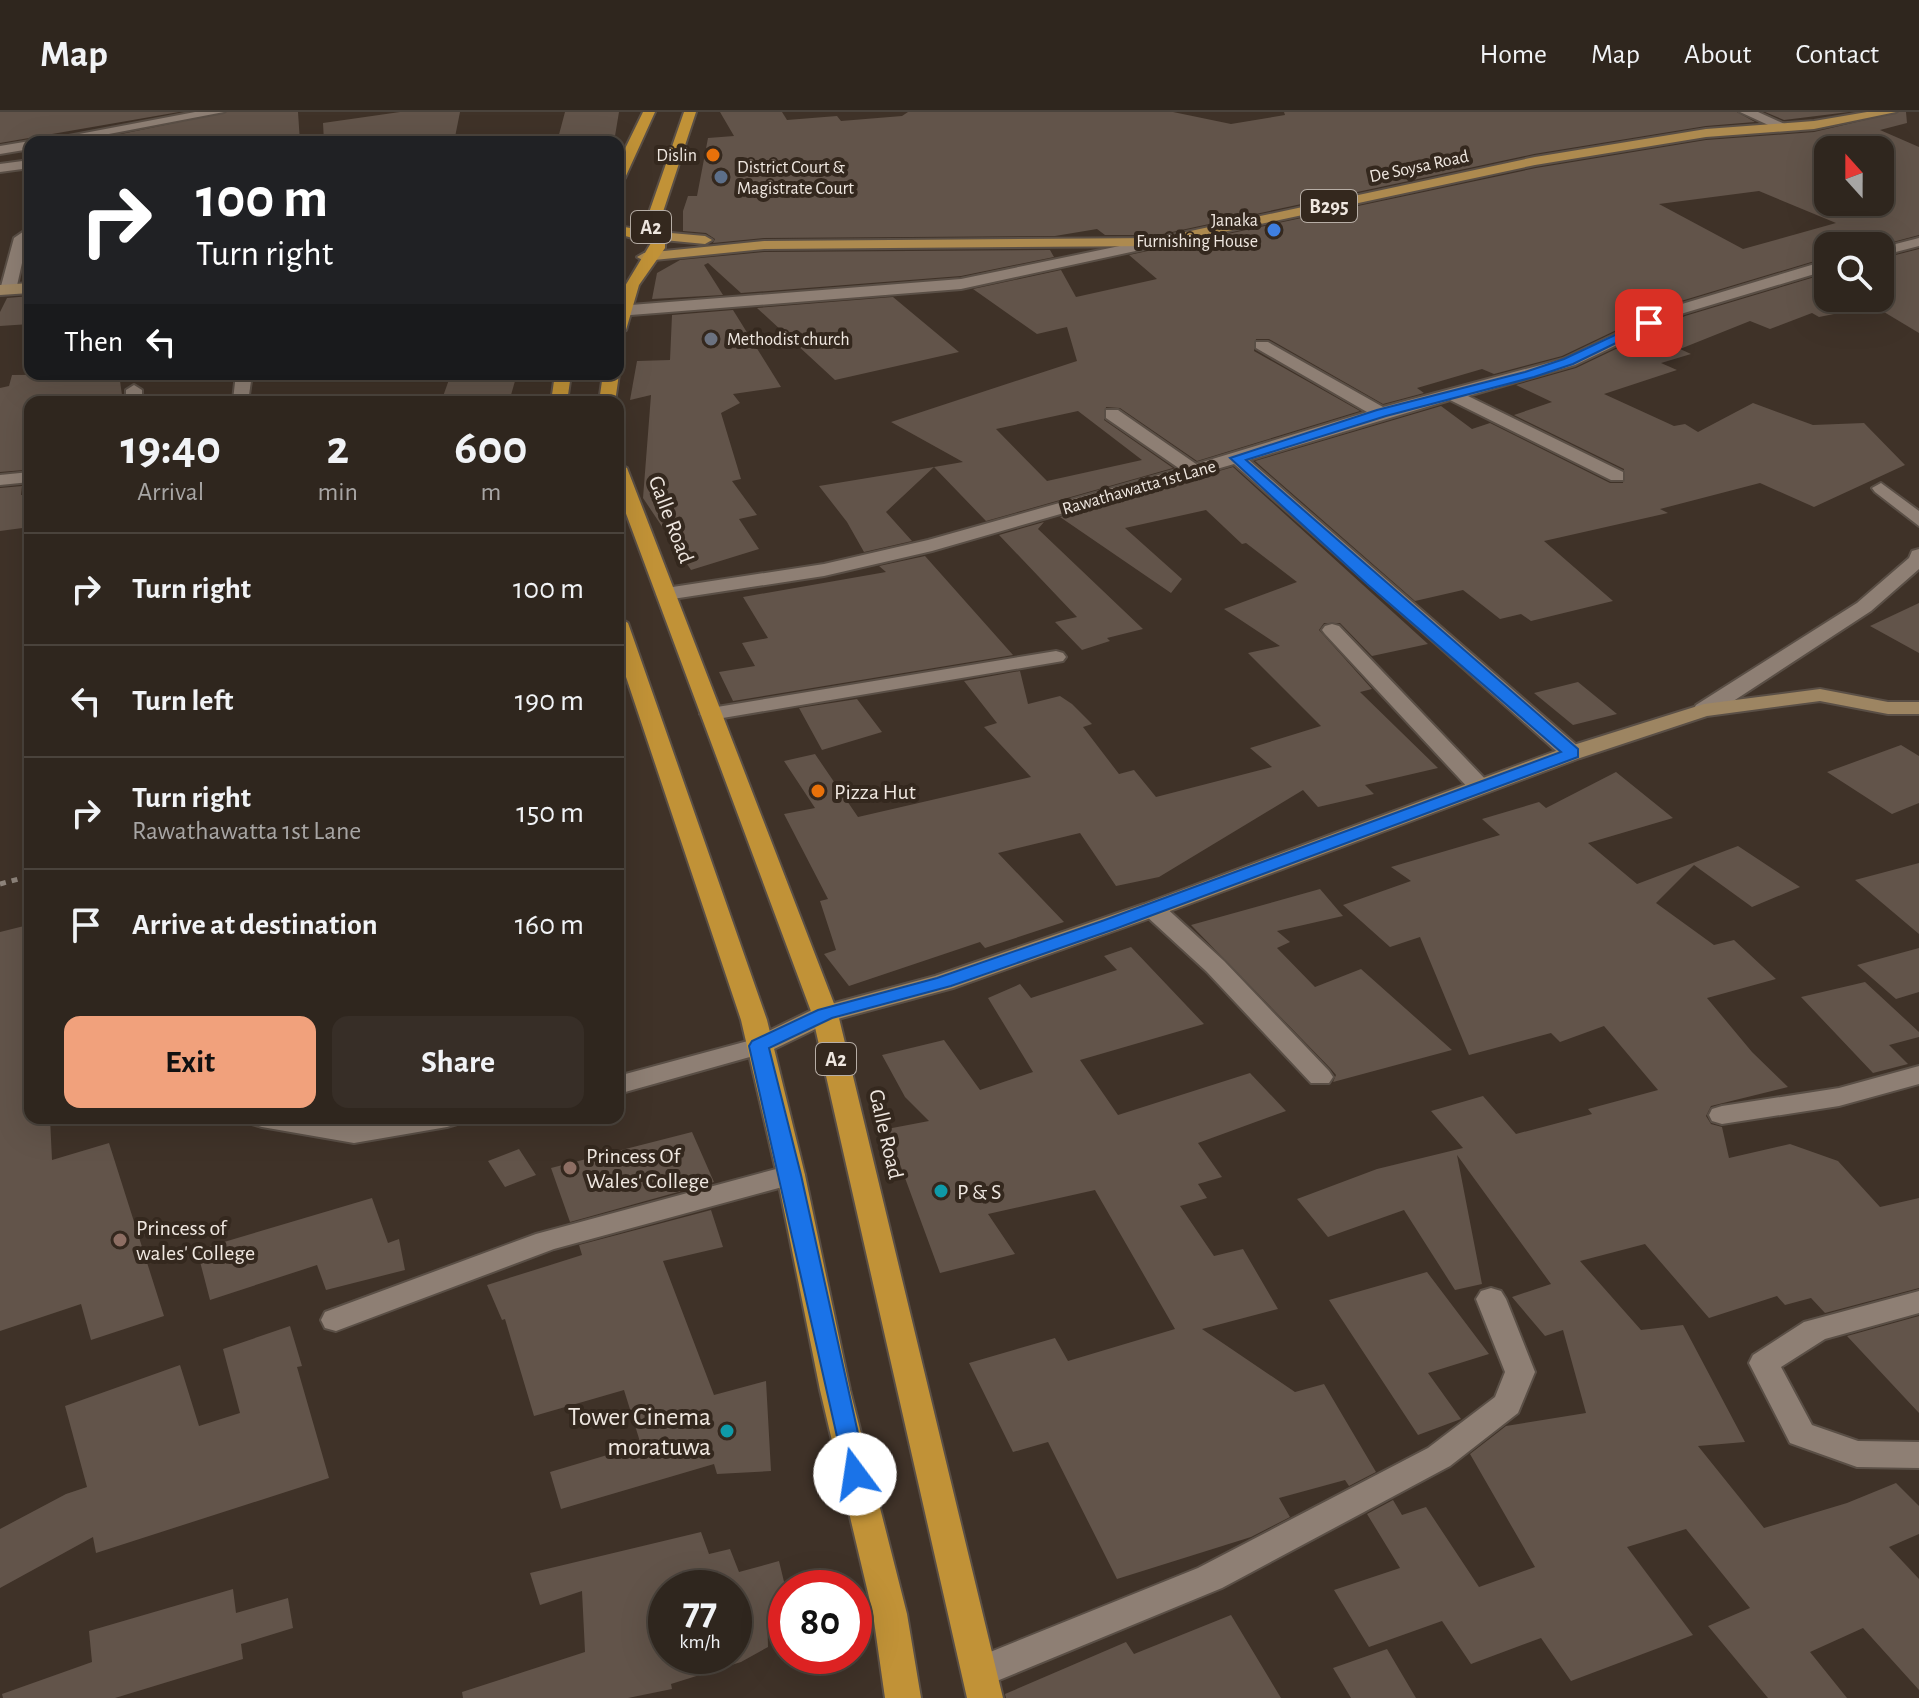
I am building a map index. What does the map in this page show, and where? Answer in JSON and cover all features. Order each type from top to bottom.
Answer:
[{"type":"highway","points":[[624,165],[649,112]]},
{"type":"highway","name":"A2","points":[[624,300],[644,257],[659,245],[648,235],[690,112]]},
{"type":"highway","name":"De Soysa Road","points":[[624,231],[648,235]]},
{"type":"highway","points":[[628,261],[644,257]]},
{"type":"highway","name":"Galle Road","points":[[624,484],[825,1014],[983,1685]]},
{"type":"highway","points":[[625,668],[754,1020],[791,1175],[835,1390],[890,1614],[903,1698]]},
{"type":"main road","name":"De Soysa Road","points":[[644,257],[764,245],[1158,242],[1535,161],[1706,133],[1890,112]]},
{"type":"main road","name":"De Soysa Road","points":[[648,235],[764,245]]},
{"type":"street","points":[[79,136],[218,112]]},
{"type":"street","points":[[1746,112],[1782,126]]},
{"type":"street","points":[[0,150],[24,146]]},
{"type":"street","points":[[0,168],[24,165]]},
{"type":"street","points":[[24,236],[4,290],[24,288]]},
{"type":"street","points":[[624,311],[961,284],[1021,274],[1158,242]]},
{"type":"street","points":[[1894,248],[1919,242]]},
{"type":"street","name":"Rawathawatta 1st Lane","points":[[666,594],[887,557],[1194,471],[1381,413],[1455,396],[1569,362],[1704,300],[1814,269]]},
{"type":"street","points":[[1262,345],[1381,413]]},
{"type":"street","points":[[1455,396],[1617,476]]},
{"type":"street","points":[[1112,414],[1194,471]]},
{"type":"street","points":[[1237,458],[1372,581],[1572,753]]},
{"type":"street","points":[[0,480],[24,478]]},
{"type":"street","points":[[1881,488],[1919,520]]},
{"type":"street","points":[[1704,710],[1864,607],[1918,560],[1919,555]]},
{"type":"street","points":[[1332,630],[1480,787]]},
{"type":"street","points":[[711,714],[1056,657]]},
{"type":"street","points":[[624,1083],[759,1046],[825,1014],[944,982],[1153,909],[1572,753],[1704,710],[1820,695],[1888,708],[1919,708]]},
{"type":"street","points":[[1153,909],[1215,966],[1320,1077]]},
{"type":"street","points":[[1722,1115],[1839,1097],[1919,1075]]},
{"type":"street","points":[[296,1124],[354,1134],[412,1124]]},
{"type":"street","points":[[336,1320],[546,1241],[791,1175]]},
{"type":"street","points":[[983,1685],[1210,1578],[1439,1457],[1507,1404],[1520,1372],[1491,1299]]},
{"type":"street","points":[[1919,1302],[1815,1330],[1764,1363],[1801,1434],[1857,1454],[1919,1455]]},
{"type":"path","points":[[0,884],[24,878]]},
{"type":"building","points":[[0,112],[179,112],[40,136],[24,136],[24,139],[0,143]]},
{"type":"building","points":[[227,112],[298,112],[300,136],[112,136]]},
{"type":"building","points":[[400,112],[460,112],[455,136],[324,136],[323,123]]},
{"type":"building","points":[[565,112],[619,112],[615,136],[559,136]]},
{"type":"building","points":[[720,112],[782,112],[787,120],[837,116],[841,121],[902,116],[908,112],[1173,112],[1231,124],[1285,115],[1284,112],[1737,112],[1755,122],[1706,126],[1534,154],[1158,235],[1105,235],[1097,229],[1055,236],[764,238],[713,243],[715,239],[706,233],[683,231],[683,211],[688,196],[697,196],[708,138],[734,136]]},
{"type":"building","points":[[1765,112],[1849,112],[1784,120]]},
{"type":"building","points":[[1906,112],[1907,123],[1880,130],[1894,136],[1814,136],[1814,214],[1759,191],[1659,204],[1743,249],[1836,223],[1819,216],[1894,216],[1894,136],[1919,147],[1919,235],[1894,242],[1894,232],[1814,232],[1814,261],[1671,304],[1562,356],[1494,374],[1482,369],[1417,388],[1424,393],[1383,404],[1269,339],[1256,339],[1254,351],[1360,411],[1197,461],[1120,408],[1106,407],[1104,420],[1173,468],[986,521],[934,467],[963,462],[891,422],[1077,361],[1067,327],[1037,334],[973,289],[1061,270],[1076,297],[1157,279],[1129,255],[1536,168],[1706,140],[1814,132]],"holes":[[[1078,411],[1142,460],[1047,481],[996,429]]]},
{"type":"building","points":[[1919,249],[1919,333],[1884,312],[1894,312],[1894,255]]},
{"type":"building","points":[[1050,250],[1054,257],[961,276],[741,293],[708,263],[704,265],[723,295],[652,299],[657,273],[680,260],[764,252]]},
{"type":"building","points":[[1814,277],[1814,312],[1844,312],[1819,317],[1812,313],[1770,329],[1750,321],[1680,349],[1691,354],[1661,363],[1677,370],[1604,394],[1674,426],[1685,424],[1698,432],[1753,403],[1813,425],[1864,423],[1905,465],[1814,507],[1760,483],[1660,509],[1668,513],[1544,541],[1613,601],[1531,621],[1521,614],[1500,619],[1463,590],[1415,601],[1255,461],[1441,406],[1472,429],[1490,423],[1610,483],[1623,483],[1624,469],[1514,415],[1552,402],[1516,385],[1576,368],[1685,316]]},
{"type":"building","points":[[24,297],[24,324],[0,326],[0,312],[7,298]]},
{"type":"building","points":[[893,297],[959,352],[835,380],[757,308]]},
{"type":"building","points":[[733,310],[781,387],[733,394],[740,403],[721,413],[741,479],[732,481],[757,515],[739,519],[759,549],[691,570],[643,498],[651,395],[630,400],[637,361],[670,360],[672,315]]},
{"type":"building","points":[[12,375],[24,375],[24,380],[120,380],[122,396],[24,396],[24,470],[0,472],[0,388],[9,386]]},
{"type":"building","points":[[449,380],[515,380],[511,396],[443,396]]},
{"type":"building","points":[[934,467],[886,512],[912,541],[864,552],[847,522],[819,486]]},
{"type":"building","points":[[1233,467],[1428,644],[1372,656],[1340,623],[1324,623],[1319,630],[1372,689],[1360,692],[1438,768],[1365,785],[1374,794],[1318,807],[1303,790],[1159,877],[1116,886],[1080,833],[998,853],[1064,922],[985,948],[980,942],[849,986],[824,954],[836,950],[820,901],[828,899],[784,814],[815,808],[784,761],[815,754],[858,817],[1031,777],[984,727],[997,723],[964,681],[1020,671],[1028,704],[1060,696],[1072,704],[1092,724],[1083,727],[1119,774],[1134,770],[1156,797],[1272,767],[1250,748],[1321,726],[1248,653],[1280,646],[1224,609],[1297,582],[1246,543],[1242,544],[1206,510],[1125,528],[1182,579],[1171,593],[1060,517]]},
{"type":"building","points":[[22,486],[24,528],[0,531],[0,488]]},
{"type":"building","points":[[1044,522],[1038,529],[1143,629],[1107,638],[1110,641],[1082,650],[1055,622],[1077,617],[999,535]]},
{"type":"building","points":[[925,556],[1013,655],[733,701],[719,672],[755,666],[742,643],[768,638],[743,597],[886,572],[879,566]]},
{"type":"building","points":[[1919,603],[1919,653],[1870,626]]},
{"type":"building","points":[[1578,682],[1617,714],[1573,725],[1534,693]]},
{"type":"building","points":[[857,699],[882,732],[822,750],[799,708]]},
{"type":"building","points":[[1901,745],[1919,756],[1919,803],[1892,814],[1827,772]]},
{"type":"building","points":[[1616,772],[1673,818],[1588,843],[1637,884],[1738,846],[1800,887],[1752,907],[1694,865],[1656,903],[1714,945],[1734,940],[1776,979],[1707,998],[1752,1052],[1788,1087],[1711,1106],[1706,1116],[1711,1124],[1722,1127],[1729,1158],[1790,1144],[1838,1161],[1880,1207],[1919,1198],[1919,1288],[1825,1313],[1811,1298],[1785,1305],[1777,1296],[1709,1318],[1645,1244],[1580,1261],[1641,1330],[1683,1325],[1745,1442],[1698,1446],[1764,1528],[1847,1503],[1896,1483],[1919,1506],[1919,1534],[1889,1547],[1919,1579],[1919,1690],[1863,1628],[1810,1652],[1847,1698],[1768,1698],[1708,1626],[1750,1608],[1686,1529],[1627,1547],[1693,1635],[1571,1681],[1541,1638],[1471,1664],[1442,1621],[1369,1647],[1334,1590],[1400,1568],[1367,1514],[1393,1500],[1402,1515],[1426,1507],[1479,1587],[1535,1567],[1470,1454],[1506,1426],[1586,1413],[1563,1330],[1545,1336],[1512,1297],[1551,1284],[1457,1155],[1482,1284],[1455,1290],[1404,1210],[1328,1237],[1297,1199],[1377,1169],[1463,1148],[1431,1111],[1483,1096],[1516,1134],[1592,1114],[1588,1109],[1658,1090],[1604,1026],[1560,1042],[1551,1033],[1469,1055],[1420,937],[1390,947],[1343,905],[1411,881],[1391,867],[1500,835],[1482,819],[1539,802],[1546,808]]},
{"type":"building","points":[[1919,863],[1919,934],[1855,880]]},
{"type":"building","points":[[1320,889],[1343,916],[1277,931],[1290,942],[1277,948],[1315,987],[1361,969],[1452,1050],[1333,1082],[1336,1075],[1331,1069],[1191,925]]},
{"type":"building","points":[[24,926],[24,1124],[50,1124],[52,1160],[109,1143],[164,1316],[91,1340],[81,1304],[0,1331],[0,932]]},
{"type":"building","points":[[1131,947],[1204,1024],[1080,1060],[1118,1115],[1250,1073],[1286,1111],[1198,1143],[1222,1177],[1198,1184],[1207,1198],[1180,1206],[1214,1256],[1243,1249],[1278,1309],[1202,1329],[1295,1392],[1324,1384],[1376,1472],[1349,1486],[1345,1480],[1279,1498],[1290,1517],[1251,1537],[1117,1579],[1048,1442],[1013,1452],[969,1363],[1055,1338],[1068,1361],[1175,1329],[1095,1190],[988,1214],[1015,1254],[940,1273],[887,1129],[929,1121],[905,1097],[882,1055],[944,1040],[980,1090],[1033,1072],[988,998],[1020,984],[1031,998],[1117,970],[1104,956]]},
{"type":"building","points":[[1919,948],[1919,992],[1896,999],[1857,965]]},
{"type":"building","points":[[1865,982],[1919,1032],[1919,1037],[1889,1045],[1908,1064],[1873,1073],[1801,997]]},
{"type":"building","points":[[692,1132],[714,1182],[570,1222],[551,1168]]},
{"type":"building","points":[[519,1149],[536,1175],[505,1187],[488,1161]]},
{"type":"building","points":[[372,1198],[388,1243],[399,1239],[405,1270],[326,1290],[317,1265],[210,1300],[197,1250]]},
{"type":"building","points":[[711,1210],[723,1247],[663,1261],[714,1395],[766,1381],[771,1471],[717,1474],[714,1464],[561,1509],[550,1472],[641,1445],[624,1390],[534,1416],[505,1319],[502,1320],[487,1285],[582,1255],[579,1245]]},
{"type":"building","points":[[1427,1272],[1489,1354],[1428,1373],[1461,1419],[1418,1435],[1329,1300]]},
{"type":"building","points":[[1919,1316],[1919,1413],[1847,1336]]},
{"type":"building","points":[[290,1326],[302,1366],[297,1367],[329,1478],[96,1553],[93,1537],[0,1588],[0,1529],[66,1494],[87,1487],[65,1406],[180,1365],[199,1426],[240,1413],[223,1349]]},
{"type":"building","points":[[701,1532],[709,1554],[730,1549],[738,1570],[648,1570],[648,1674],[703,1674],[671,1684],[672,1689],[628,1698],[463,1698],[462,1692],[585,1652],[582,1591],[540,1605],[530,1573]]},
{"type":"building","points":[[779,1561],[781,1570],[768,1570],[768,1647],[752,1656],[752,1570],[746,1570]]},
{"type":"building","points":[[233,1589],[236,1613],[288,1598],[293,1628],[241,1644],[243,1659],[115,1698],[3,1698],[2,1694],[92,1662],[89,1631]]},
{"type":"building","points":[[1231,1615],[1281,1698],[1006,1698],[1005,1694],[1126,1642],[1134,1654]]},
{"type":"building","points":[[1387,1649],[1416,1698],[1351,1698],[1333,1668]]},
{"type":"place","name":"Dislin","points":[[713,155]]},
{"type":"place","name":"District Court & Magistrate Court","points":[[721,177]]},
{"type":"place","name":"Janaka Furnishing House","points":[[1274,230]]},
{"type":"place","name":"Methodist church","points":[[711,339]]},
{"type":"place","name":"Pizza Hut","points":[[818,791]]},
{"type":"place","name":"Princess Of Wales' College","points":[[570,1168]]},
{"type":"place","name":"P & S","points":[[941,1191]]},
{"type":"place","name":"Princess of wales' College","points":[[120,1240]]},
{"type":"place","name":"Tower Cinema moratuwa","points":[[727,1431]]},
{"type":"route","points":[[855,1474],[791,1175],[759,1046],[825,1014],[944,982],[1108,925],[1572,753],[1372,581],[1237,458],[1381,413],[1455,396],[1569,362],[1649,323]]}]
